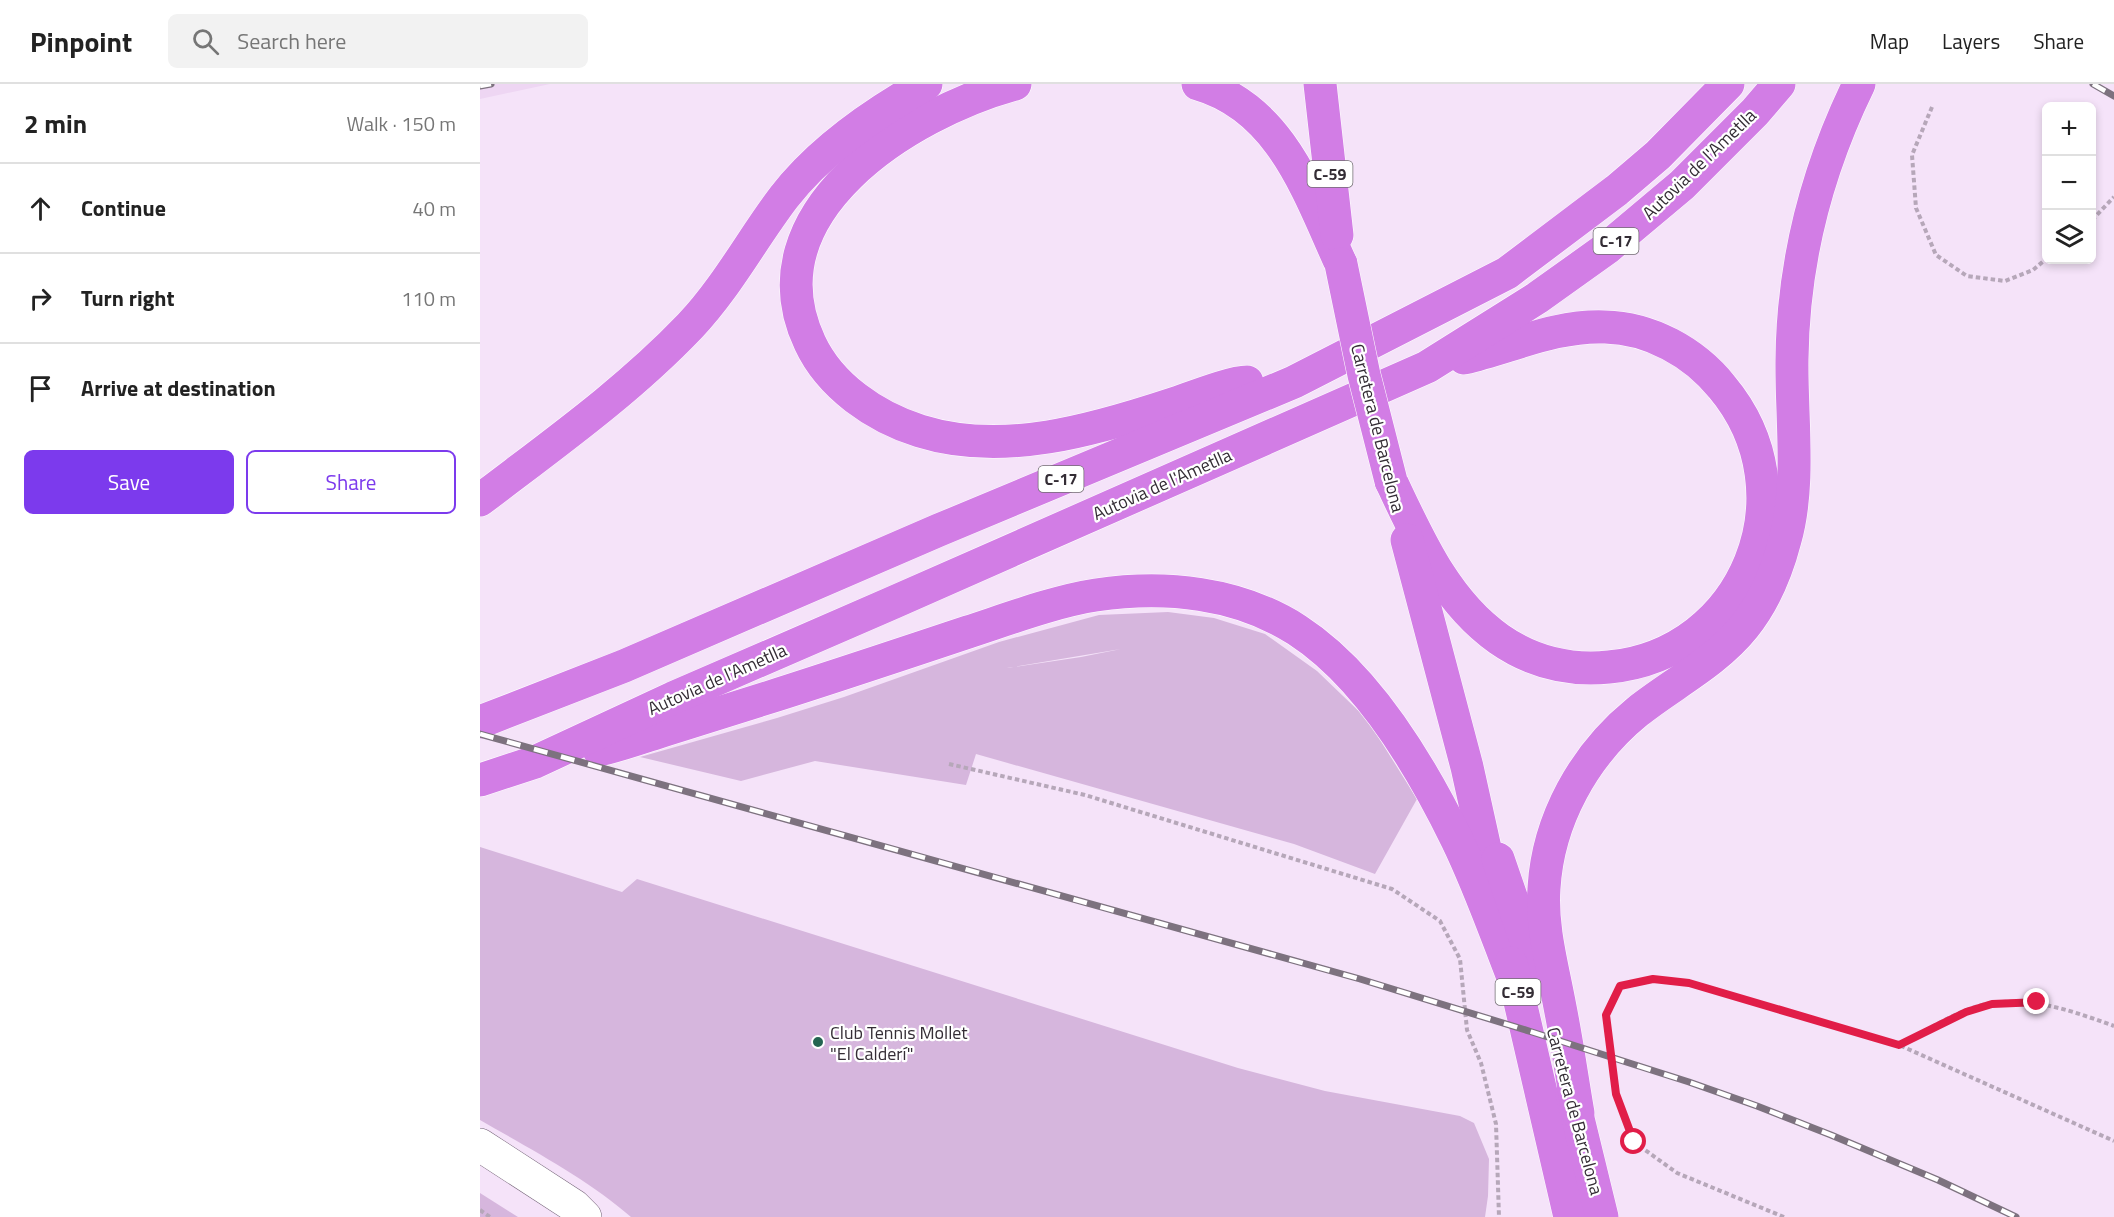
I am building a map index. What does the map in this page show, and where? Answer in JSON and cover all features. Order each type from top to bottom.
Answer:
[{"type":"highway","points":[[480,500],[651,366],[692,323],[742,260],[785,196],[809,170],[870,117],[926,84]]},
{"type":"highway","points":[[1015,84],[959,104],[926,119],[898,136],[833,192],[818,213],[800,253],[795,292],[806,334],[816,355],[833,378],[858,400],[888,418],[921,431],[955,438],[992,441],[1032,440],[1081,431],[1127,419],[1242,382],[1294,382]]},
{"type":"highway","points":[[1198,84],[1232,98],[1268,127],[1289,157],[1341,264]]},
{"type":"highway","name":"Carretera de Barcelona","points":[[1320,84],[1341,264],[1364,375],[1467,767],[1570,1217]]},
{"type":"highway","name":"C-17","points":[[480,722],[624,666],[939,530],[1294,382],[1507,273],[1617,190],[1658,155],[1728,84]]},
{"type":"highway","name":"Autovia de l'Ametlla","points":[[480,780],[535,762],[673,698],[1427,367],[1538,298],[1607,248],[1682,184],[1755,112],[1779,84]]},
{"type":"highway","points":[[1578,1113],[1549,947],[1544,889],[1553,835],[1564,806],[1598,751],[1636,712],[1698,669],[1744,628],[1762,600],[1776,571],[1786,537],[1791,504],[1793,324],[1801,259],[1820,182],[1847,108],[1859,84]]},
{"type":"highway","points":[[1391,481],[1433,564],[1453,594],[1474,618],[1497,638],[1521,653],[1545,663],[1570,668],[1595,669],[1623,666],[1652,658],[1678,645],[1719,612],[1748,568],[1758,542],[1763,516],[1764,489],[1759,458],[1749,428],[1733,399],[1711,373],[1664,341],[1636,331],[1608,327],[1582,327],[1554,331],[1482,354],[1427,367]]},
{"type":"highway","points":[[535,762],[610,748],[999,622],[1094,595],[1132,591],[1203,594],[1238,602],[1268,614],[1297,631],[1324,651],[1377,708],[1423,777],[1454,833],[1516,985]]},
{"type":"highway","name":"Carretera de Barcelona","points":[[1467,767],[1539,978],[1578,1113],[1602,1217]]},
{"type":"street","points":[[480,1145],[574,1206],[585,1217]]},
{"type":"path","points":[[1932,107],[1912,155],[1916,208],[1936,255],[1967,276],[2005,281],[2033,270],[2042,262]]},
{"type":"path","points":[[2096,215],[2114,197]]},
{"type":"path","points":[[949,764],[1085,795],[1392,889],[1440,921],[1460,959],[1467,1030],[1481,1063],[1496,1124],[1499,1217]]},
{"type":"path","points":[[1784,1217],[1677,1173],[1634,1142],[1616,1094],[1606,1015],[1620,986],[1653,979],[1689,983],[1899,1045],[2114,1141]]},
{"type":"path","points":[[1899,1045],[1966,1012],[1992,1004],[2037,1002],[2114,1026]]},
{"type":"path","points":[[480,1210],[490,1217]]},
{"type":"shaded area","points":[[480,84],[550,84],[480,99]]},
{"type":"shaded area","points":[[1168,612],[1214,618],[1265,634],[1317,671],[1367,719],[1417,799],[1375,874],[1294,844],[976,754],[966,785],[815,761],[741,781],[640,757],[844,697],[999,642],[1099,615]],"holes":[[[1121,649],[1081,657],[1007,668]]]},
{"type":"shaded area","name":"Club Tennis Mollet \"El Calderí\"","points":[[480,847],[622,892],[637,879],[1238,1068],[1325,1091],[1460,1116],[1474,1123],[1489,1159],[1485,1217],[631,1217],[578,1177],[480,1120]]},
{"type":"shaded area","points":[[480,1193],[518,1217],[480,1217]]},
{"type":"railway","points":[[480,86],[491,84]]},
{"type":"railway","points":[[2093,84],[2114,96]]},
{"type":"railway","points":[[480,734],[1360,979],[1532,1032],[1757,1106],[1938,1180],[2016,1217]]},
{"type":"place","name":"Club Tennis Mollet \"El Calderí\"","points":[[818,1042]]},
{"type":"route","points":[[1634,1142],[1616,1094],[1606,1015],[1620,986],[1653,979],[1689,983],[1899,1045],[1966,1012],[1992,1004],[2037,1002]]}]
